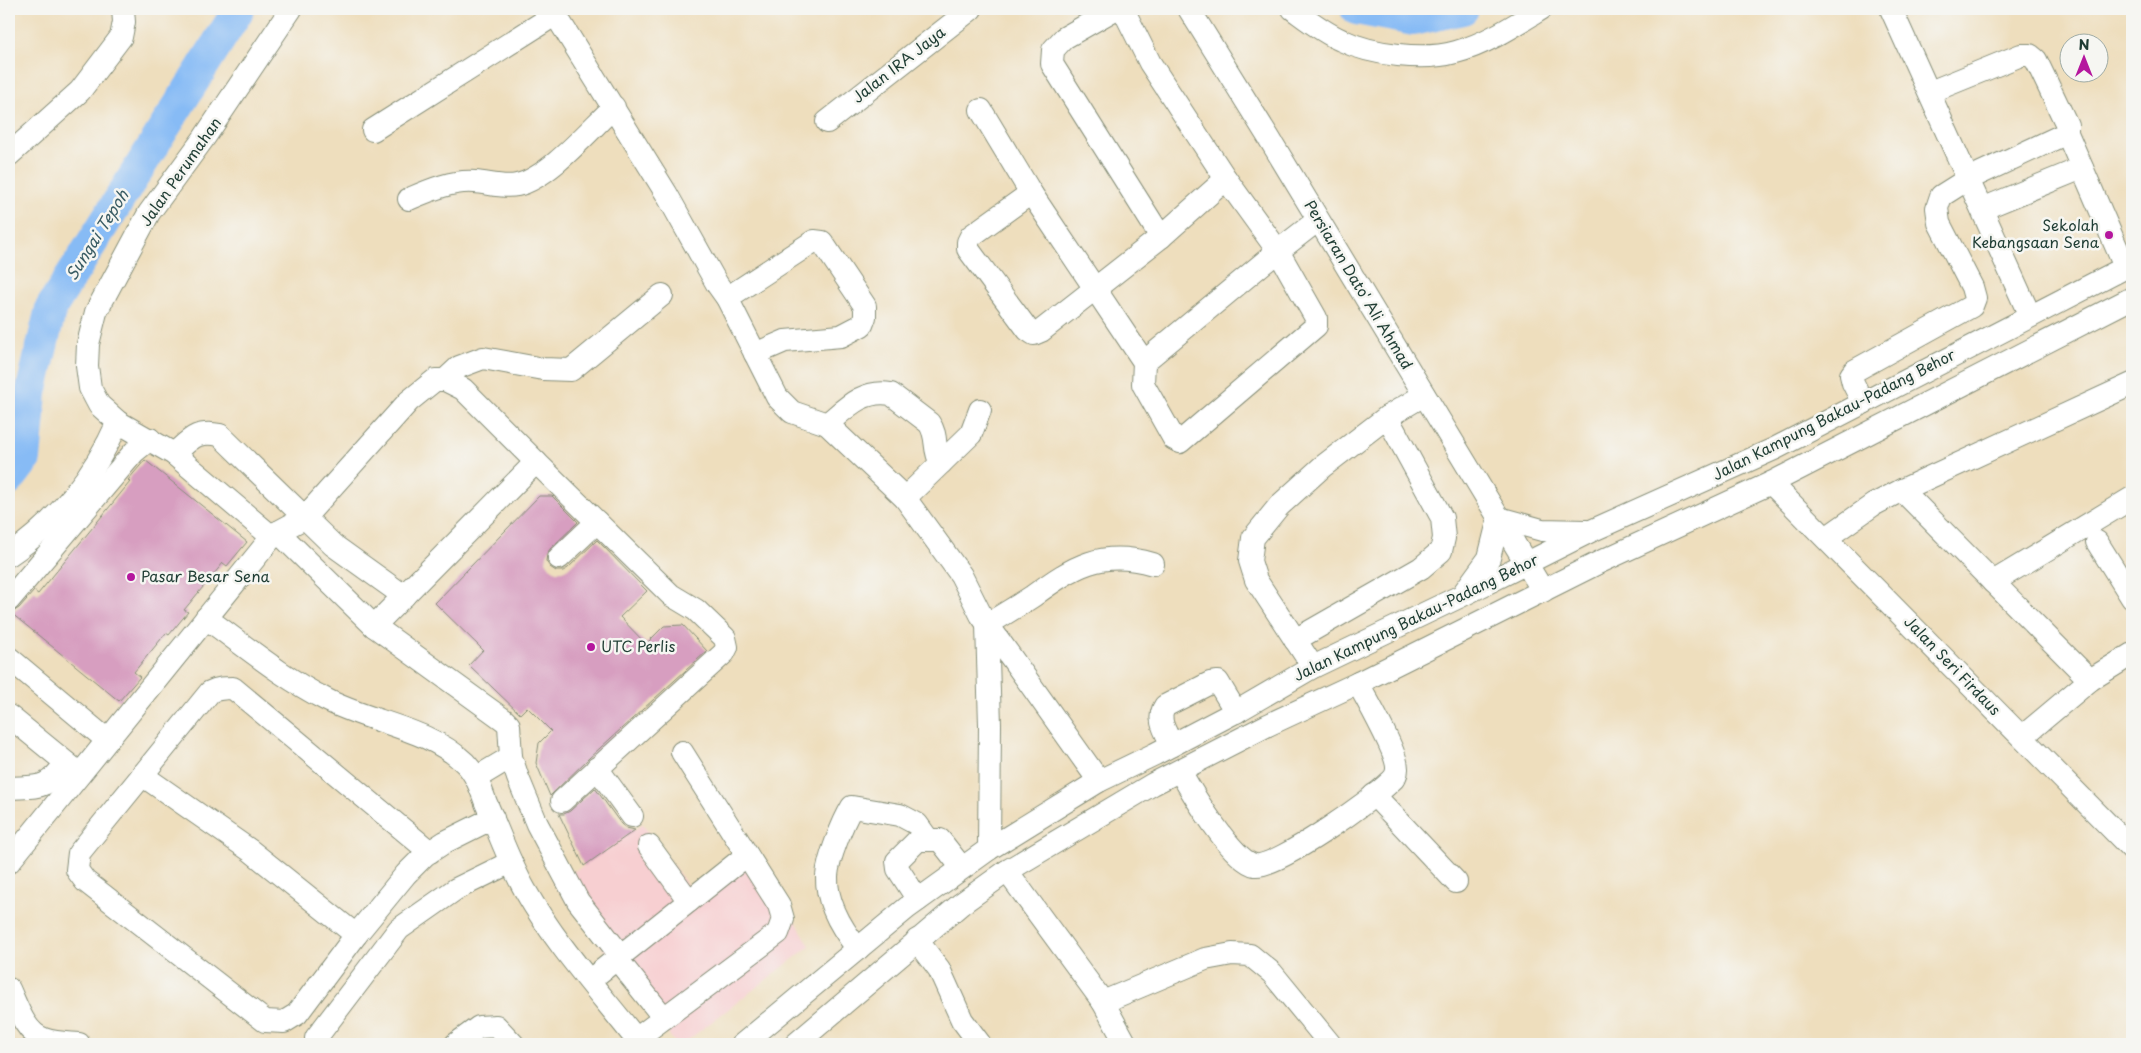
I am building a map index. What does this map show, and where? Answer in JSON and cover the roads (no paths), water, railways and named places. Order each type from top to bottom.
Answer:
[{"type":"street","points":[[9,155],[80,91],[121,37],[124,22],[123,9]]},
{"type":"street","name":"Jalan Perumahan","points":[[291,9],[204,138],[149,213],[96,312],[88,344],[86,366],[90,388],[99,405],[118,422],[174,454],[275,534],[374,626],[504,720],[510,734],[511,757],[518,778],[537,824],[578,901],[664,1018]]},
{"type":"street","name":"Jalan IRA Jaya","points":[[827,122],[971,9]]},
{"type":"street","points":[[1115,9],[1064,38],[1053,50],[1052,64],[1161,237]]},
{"type":"street","points":[[981,110],[1031,193],[1144,362],[1143,384],[1174,439],[1180,442],[1316,326],[1316,318],[1278,251],[1226,179],[1150,63],[1123,9]]},
{"type":"street","name":"Persiaran Dato' Ali Ahmad","points":[[1189,9],[1543,591]]},
{"type":"street","points":[[1293,9],[1341,41],[1390,54],[1419,57],[1463,50],[1513,26],[1541,9]]},
{"type":"street","points":[[1891,9],[2030,316]]},
{"type":"street","points":[[373,130],[554,11],[666,192],[717,284],[727,298],[777,397],[792,412],[827,424],[905,498],[961,575],[987,625],[1099,781]]},
{"type":"street","points":[[1930,92],[2021,55],[2030,55],[2036,60],[2067,125],[2067,133],[2082,168],[2129,265]]},
{"type":"street","points":[[409,198],[454,183],[476,182],[508,186],[526,182],[545,172],[614,107]]},
{"type":"street","points":[[1863,403],[1853,383],[1851,375],[1854,371],[1972,306],[1976,298],[1939,223],[1937,208],[1941,196],[1968,179],[2067,133]]},
{"type":"street","points":[[1982,209],[2082,168]]},
{"type":"street","points":[[1031,193],[971,236],[968,242],[968,249],[1028,330],[1034,334],[1041,331],[1161,237],[1226,179]]},
{"type":"street","points":[[1144,362],[1318,220]]},
{"type":"street","points":[[727,298],[814,242],[822,242],[865,306],[865,317],[862,325],[841,336],[785,341],[755,354]]},
{"type":"street","name":"Jalan Kampung Bakau-Padang Behor","points":[[743,1044],[918,900],[989,849],[1099,781],[1236,712],[1313,667],[1591,531],[1774,449],[2129,265]]},
{"type":"street","points":[[445,380],[459,367],[483,358],[543,369],[571,370],[662,295]]},
{"type":"street","name":"Jalan Kampung Bakau-Padang Behor","points":[[796,1044],[917,940],[1007,871],[1153,784],[1268,725],[1358,683],[1680,524],[1771,483],[2132,298]]},
{"type":"street","points":[[9,788],[42,786],[73,769],[107,740],[275,534],[304,518],[409,402],[435,380],[445,380],[464,389],[671,596],[696,610],[725,638],[727,646],[724,653],[537,824]]},
{"type":"street","points":[[1826,538],[1873,505],[1902,490],[2132,384]]},
{"type":"street","points":[[827,424],[857,398],[871,394],[891,394],[929,423],[933,429],[935,453],[941,463]]},
{"type":"street","points":[[1313,667],[1256,580],[1250,561],[1253,538],[1279,506],[1322,467],[1387,417],[1424,395]]},
{"type":"street","points":[[905,498],[971,434],[980,410]]},
{"type":"street","points":[[1295,640],[1421,568],[1440,551],[1444,538],[1442,518],[1387,417]]},
{"type":"street","points":[[9,600],[99,478],[109,442],[118,422]]},
{"type":"street","points":[[174,454],[194,436],[207,432],[220,435],[332,545],[404,596]]},
{"type":"street","points":[[9,555],[53,520],[99,478],[150,439]]},
{"type":"street","points":[[374,626],[536,462]]},
{"type":"street","name":"Jalan Seri Firdaus","points":[[1771,483],[2132,849]]},
{"type":"street","points":[[1902,490],[2090,680]]},
{"type":"street","points":[[1993,582],[2132,498]]},
{"type":"street","points":[[1461,596],[1489,558],[1498,518],[1542,530],[1591,531]]},
{"type":"street","points":[[559,558],[597,522]]},
{"type":"street","points":[[2096,542],[2132,598]]},
{"type":"street","points":[[987,625],[1032,597],[1058,576],[1087,563],[1134,558],[1153,564]]},
{"type":"street","points":[[206,618],[278,670],[324,698],[354,713],[434,740],[451,751],[466,765],[476,778],[511,862],[539,913],[638,1042],[664,1018],[778,933],[782,926],[783,919],[779,905],[682,752]]},
{"type":"street","points":[[987,625],[990,725],[989,849]]},
{"type":"street","points":[[2022,738],[2090,680],[2132,654]]},
{"type":"street","points":[[9,658],[107,740]]},
{"type":"street","points":[[1172,745],[1160,720],[1161,712],[1165,706],[1210,682],[1218,682],[1222,686],[1236,712]]},
{"type":"street","points":[[1180,771],[1204,812],[1242,859],[1255,865],[1266,863],[1296,850],[1374,795],[1395,777],[1398,768],[1385,734],[1358,683]]},
{"type":"street","points":[[430,852],[233,688],[217,688],[210,692],[79,853],[77,870],[85,881],[265,1021],[284,1022],[297,1014],[356,935],[406,874],[430,852],[445,842],[493,818]]},
{"type":"street","points":[[9,716],[73,769]]},
{"type":"street","points":[[476,778],[511,757]]},
{"type":"street","points":[[598,768],[632,816]]},
{"type":"street","points":[[9,862],[73,769]]},
{"type":"street","points":[[142,775],[251,851],[356,935]]},
{"type":"street","points":[[1374,795],[1456,882]]},
{"type":"street","points":[[858,949],[845,932],[832,903],[827,876],[846,818],[852,807],[900,815],[917,824],[927,838]]},
{"type":"street","points":[[918,900],[898,869],[897,861],[918,840],[927,838],[940,840],[962,868]]},
{"type":"street","points":[[649,846],[689,901]]},
{"type":"street","points":[[590,980],[747,855]]},
{"type":"street","points":[[316,1038],[399,929],[456,889],[511,862]]},
{"type":"street","points":[[1007,871],[1074,965],[1103,1002],[1126,1044]]},
{"type":"street","points":[[917,940],[939,969],[962,1020],[980,1044]]},
{"type":"street","points":[[1103,1002],[1205,959],[1232,954],[1250,956],[1272,973],[1330,1044]]},
{"type":"street","points":[[9,990],[28,1026],[35,1034],[44,1039],[79,1044]]},
{"type":"street","points":[[456,1044],[479,1027],[496,1026],[513,1044]]},
{"type":"waterway","name":"Sungai Tepoh","points":[[9,480],[25,459],[31,393],[51,308],[239,9]]},
{"type":"waterway","name":"Sungai Tepoh","points":[[1356,9],[1414,20],[1463,9]]},
{"type":"place","name":"Sekolah Kebangsaan Sena","points":[[2109,235]]},
{"type":"place","name":"Pasar Besar Sena","points":[[131,577]]},
{"type":"place","name":"UTC Perlis","points":[[591,647]]}]
